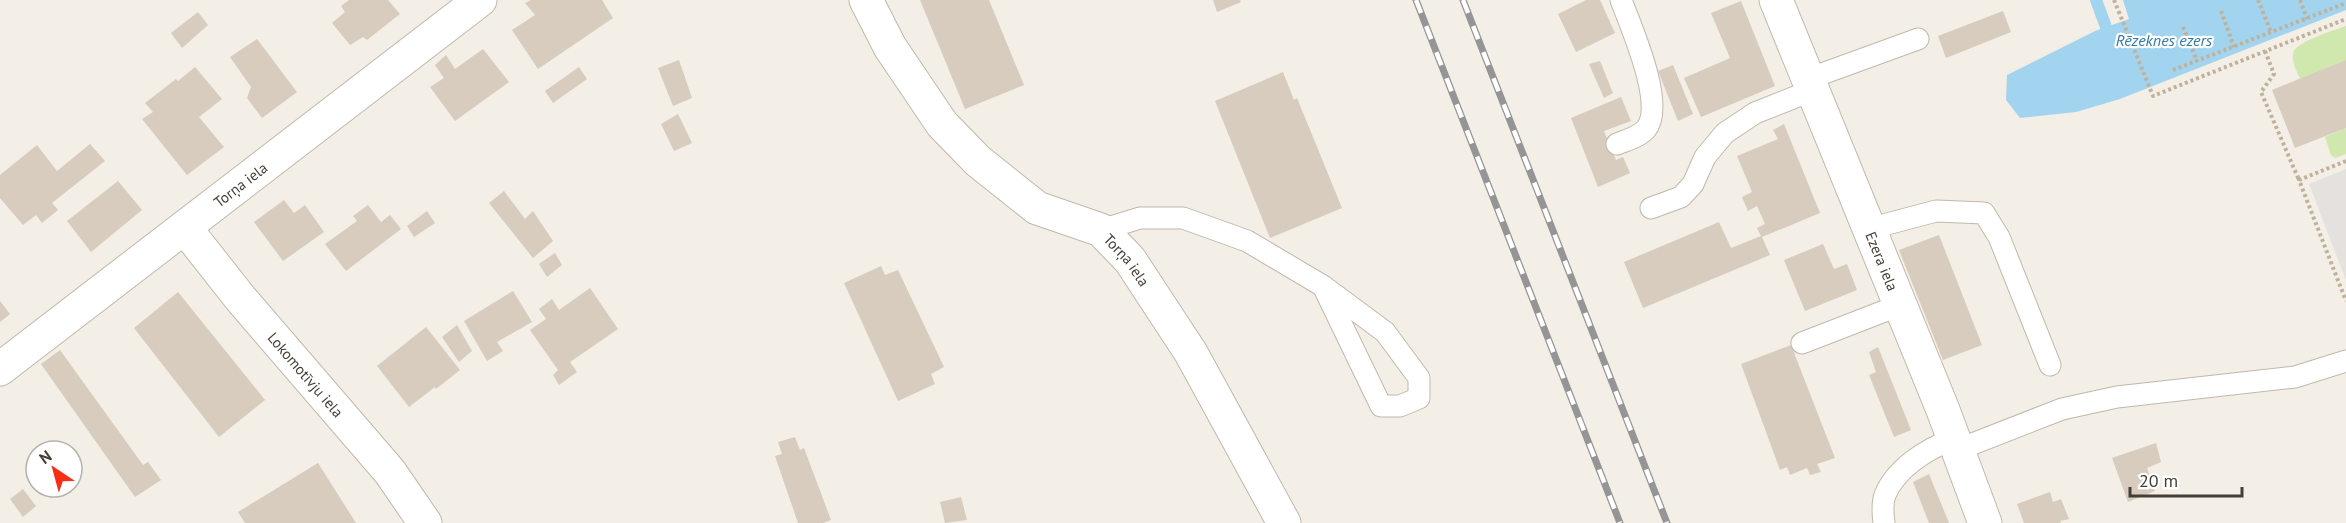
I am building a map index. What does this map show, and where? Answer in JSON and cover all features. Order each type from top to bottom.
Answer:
[{"type":"street","name":"Torņa iela","points":[[0,369],[480,0]]},
{"type":"street","name":"Torņa iela","points":[[866,0],[890,47],[942,124],[978,161],[1036,208],[1101,230],[1130,260],[1191,353],[1284,523]]},
{"type":"street","name":"Ezera iela","points":[[1776,0],[1871,232],[1985,523]]},
{"type":"street","name":"Lokomotīvju iela","points":[[185,228],[241,299],[390,472],[425,523]]},
{"type":"lane","points":[[1617,144],[1640,135],[1648,128],[1653,115],[1643,61],[1621,0]]},
{"type":"lane","points":[[1651,208],[1681,197],[1693,184],[1706,157],[1725,133],[1755,113],[1810,84],[1918,39]]},
{"type":"lane","points":[[1871,232],[1887,224],[1936,211],[1984,213],[1999,237],[2050,365]]},
{"type":"lane","points":[[1101,230],[1140,218],[1183,218],[1247,241],[1323,286],[1385,332],[1419,378],[1419,398],[1400,406],[1381,406],[1323,286]]},
{"type":"lane","points":[[1802,343],[1900,306]]},
{"type":"lane","points":[[1884,523],[1884,497],[1894,478],[1934,446],[1955,445],[2062,409],[2118,397],[2295,377],[2346,361]]},
{"type":"path","points":[[2114,0],[2153,96],[2346,19]]},
{"type":"path","points":[[2258,0],[2271,32]]},
{"type":"path","points":[[2300,0],[2307,19]]},
{"type":"path","points":[[2172,70],[2344,3]]},
{"type":"path","points":[[2221,11],[2234,47]]},
{"type":"path","points":[[2183,27],[2197,61]]},
{"type":"path","points":[[2265,51],[2274,74],[2261,92],[2299,180],[2346,301]]},
{"type":"path","points":[[2299,180],[2346,161]]},
{"type":"green space","points":[[2346,26],[2346,60],[2300,79],[2293,58],[2297,47],[2318,36]]},
{"type":"green space","points":[[2346,128],[2346,154],[2335,158],[2331,155],[2325,137]]},
{"type":"shaded area","points":[[2346,169],[2346,280],[2309,184]]},
{"type":"water","name":"Rēzeknes ezers","points":[[2123,0],[2346,0],[2346,10],[2120,99],[2076,112],[2020,118],[2006,100],[2007,75],[2095,31],[2129,19]]},
{"type":"building","points":[[349,0],[388,0],[400,14],[367,40],[363,37],[350,45],[332,23],[345,12],[341,6]]},
{"type":"building","points":[[531,0],[602,0],[613,18],[538,69],[512,30],[535,15],[525,3]]},
{"type":"building","points":[[920,0],[989,0],[1024,85],[965,109]]},
{"type":"building","points":[[1213,0],[1240,0],[1241,2],[1217,12]]},
{"type":"building","points":[[1586,0],[1600,0],[1615,33],[1576,52],[1558,14]]},
{"type":"building","points":[[1741,1],[1775,86],[1701,117],[1684,78],[1730,58],[1711,13]]},
{"type":"building","points":[[2003,11],[2011,32],[1946,58],[1938,36]]},
{"type":"building","points":[[198,12],[208,25],[182,48],[171,33]]},
{"type":"building","points":[[257,39],[297,92],[262,118],[247,98],[251,87],[230,57]]},
{"type":"building","points":[[483,49],[509,82],[455,121],[430,87],[444,78],[435,65],[446,55],[455,69]]},
{"type":"building","points":[[679,60],[692,98],[673,106],[658,68]]},
{"type":"building","points":[[2346,60],[2346,128],[2295,148],[2272,90]]},
{"type":"building","points":[[1600,61],[1613,93],[1604,98],[1589,64]]},
{"type":"building","points":[[1673,65],[1693,114],[1678,121],[1658,71]]},
{"type":"building","points":[[195,67],[222,99],[199,117],[224,147],[187,175],[142,119],[153,112],[145,103]]},
{"type":"building","points":[[579,67],[587,79],[553,103],[545,91]]},
{"type":"building","points":[[1283,72],[1294,100],[1297,98],[1342,208],[1270,238],[1215,101]]},
{"type":"building","points":[[1621,97],[1631,121],[1604,131],[1616,160],[1623,157],[1630,173],[1598,187],[1571,118]]},
{"type":"building","points":[[678,114],[692,143],[674,151],[661,124]]},
{"type":"building","points":[[1784,124],[1820,213],[1762,237],[1770,255],[1643,308],[1624,262],[1719,222],[1731,248],[1761,236],[1757,228],[1765,224],[1757,206],[1748,211],[1742,197],[1752,192],[1737,156],[1778,139],[1773,130]]},
{"type":"building","points":[[90,144],[105,161],[52,203],[58,210],[42,223],[36,215],[23,225],[0,198],[0,175],[37,145],[57,171]]},
{"type":"building","points":[[118,181],[142,210],[91,252],[67,221]]},
{"type":"building","points":[[504,191],[525,219],[533,211],[553,241],[533,258],[489,203]]},
{"type":"building","points":[[284,200],[294,213],[305,205],[324,232],[283,261],[254,222]]},
{"type":"building","points":[[368,205],[381,222],[390,215],[401,229],[346,271],[325,244],[357,221],[353,216]]},
{"type":"building","points":[[427,211],[435,223],[414,237],[407,226]]},
{"type":"building","points":[[1939,235],[1982,345],[1943,360],[1899,250]]},
{"type":"building","points":[[1823,244],[1834,269],[1847,264],[1857,290],[1805,311],[1784,260]]},
{"type":"building","points":[[555,253],[562,265],[547,277],[539,264]]},
{"type":"building","points":[[881,266],[885,275],[898,270],[944,367],[931,374],[935,384],[898,401],[844,283]]},
{"type":"building","points":[[590,288],[618,329],[570,362],[577,372],[559,385],[553,375],[558,370],[530,330],[546,319],[539,309],[552,299],[559,310]]},
{"type":"building","points":[[513,291],[532,322],[497,342],[503,351],[487,361],[464,321]]},
{"type":"building","points":[[178,292],[265,400],[219,437],[134,328]]},
{"type":"building","points":[[0,301],[10,314],[0,322]]},
{"type":"building","points":[[457,325],[472,351],[459,362],[442,337]]},
{"type":"building","points":[[426,327],[460,370],[409,407],[377,366]]},
{"type":"building","points":[[1791,345],[1835,458],[1817,464],[1821,472],[1810,475],[1807,468],[1790,475],[1787,467],[1780,470],[1741,364]]},
{"type":"building","points":[[1878,347],[1911,430],[1894,437],[1869,375],[1876,372],[1869,352]]},
{"type":"building","points":[[60,350],[143,465],[148,462],[161,480],[135,497],[41,364]]},
{"type":"building","points":[[795,437],[800,450],[804,448],[831,520],[823,523],[798,523],[775,456],[782,454],[778,442]]},
{"type":"building","points":[[2156,443],[2161,462],[2147,468],[2155,491],[2128,502],[2112,458]]},
{"type":"building","points":[[318,463],[356,523],[245,523],[238,512]]},
{"type":"building","points":[[1929,474],[1949,523],[1929,523],[1913,482]]},
{"type":"building","points":[[23,489],[24,499],[31,499],[36,506],[23,517],[10,499]]},
{"type":"building","points":[[2050,492],[2053,502],[2061,499],[2069,519],[2060,521],[2061,523],[2024,523],[2017,504]]},
{"type":"building","points":[[961,497],[967,520],[945,523],[940,502]]},
{"type":"waterway","points":[[2096,0],[2106,27]]},
{"type":"railway","points":[[1416,0],[1620,523]]},
{"type":"railway","points":[[1463,0],[1667,523]]}]
